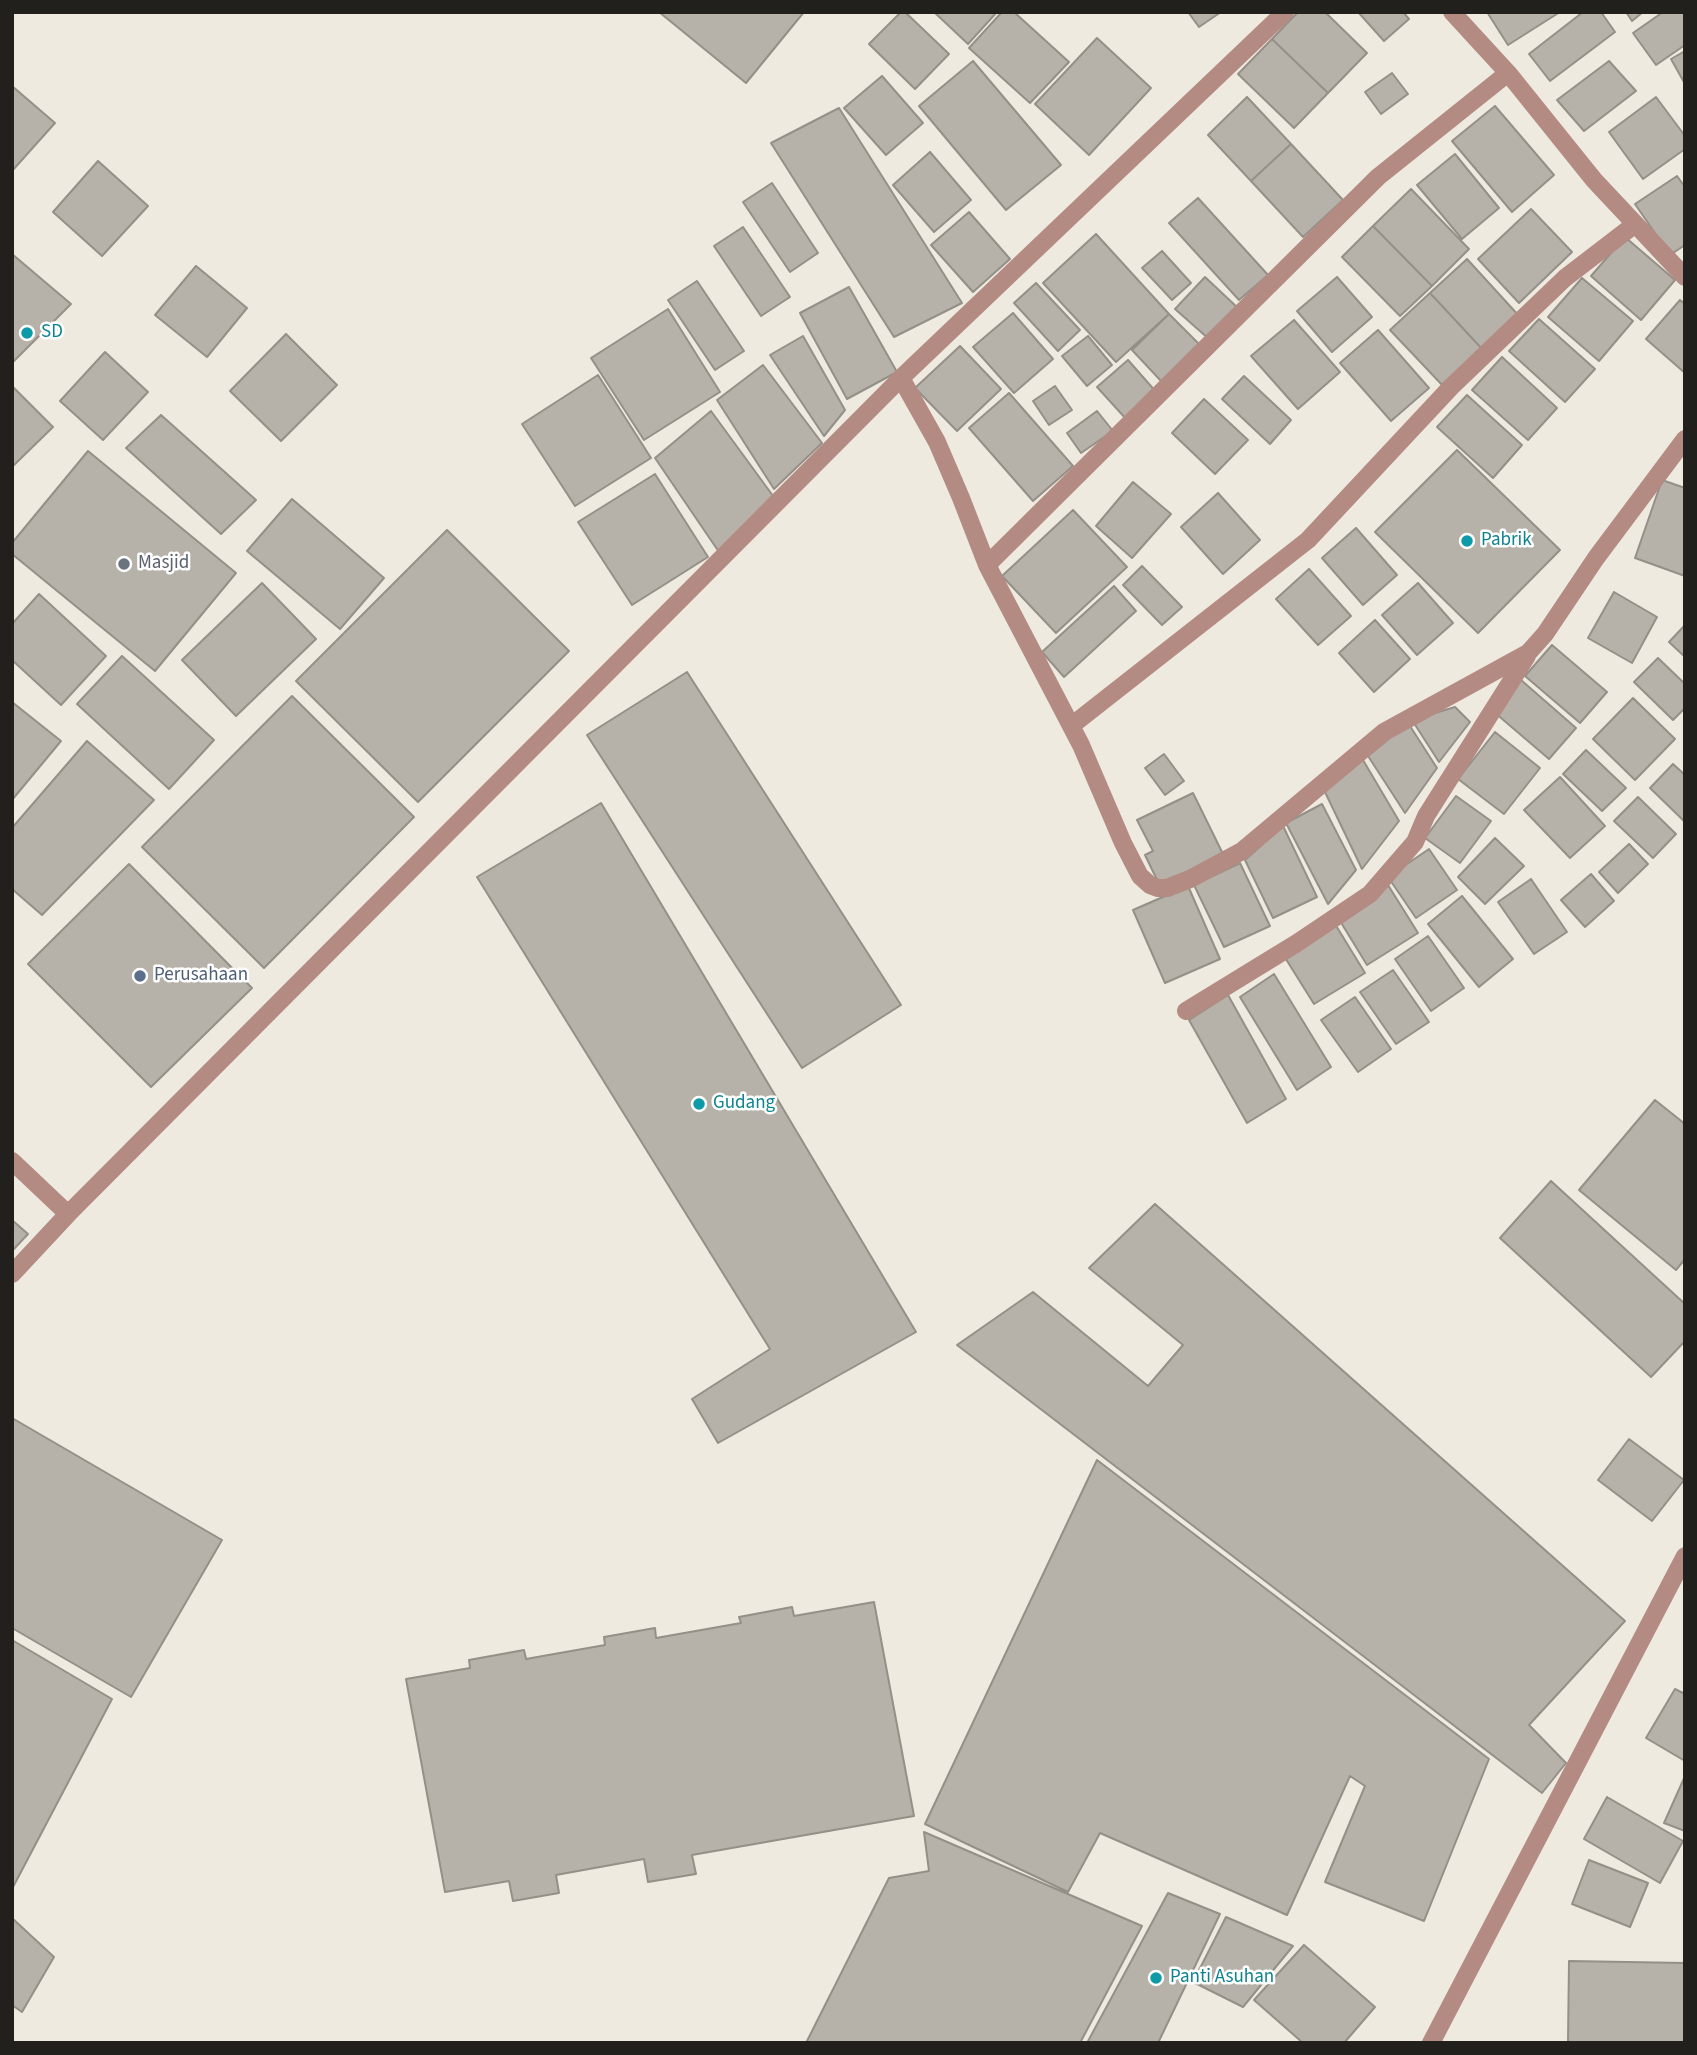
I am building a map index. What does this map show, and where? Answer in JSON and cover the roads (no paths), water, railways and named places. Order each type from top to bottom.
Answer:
[{"type":"street","points":[[12,1274],[68,1214],[901,378],[1285,12]]},
{"type":"street","points":[[1452,12],[1508,73],[1633,225],[1685,276]]},
{"type":"street","points":[[987,565],[1378,177],[1508,73]]},
{"type":"street","points":[[1070,726],[1308,540],[1451,387],[1565,278],[1633,225]]},
{"type":"street","points":[[901,378],[937,442],[987,565],[1070,726],[1140,876],[1150,885],[1167,888],[1190,879],[1242,851],[1384,732],[1528,653]]},
{"type":"street","points":[[1186,1011],[1297,943],[1370,894],[1415,842],[1426,816],[1528,653],[1545,634],[1596,558],[1685,439]]},
{"type":"street","points":[[12,1161],[68,1214]]},
{"type":"street","points":[[1432,2043],[1685,1556]]},
{"type":"place","name":"SD","points":[[27,333]]},
{"type":"place","name":"Pabrik","points":[[1467,541]]},
{"type":"place","name":"Masjid","points":[[124,564]]},
{"type":"place","name":"Perusahaan","points":[[140,976]]},
{"type":"place","name":"Gudang","points":[[699,1104]]},
{"type":"place","name":"Panti Asuhan","points":[[1156,1978]]}]
